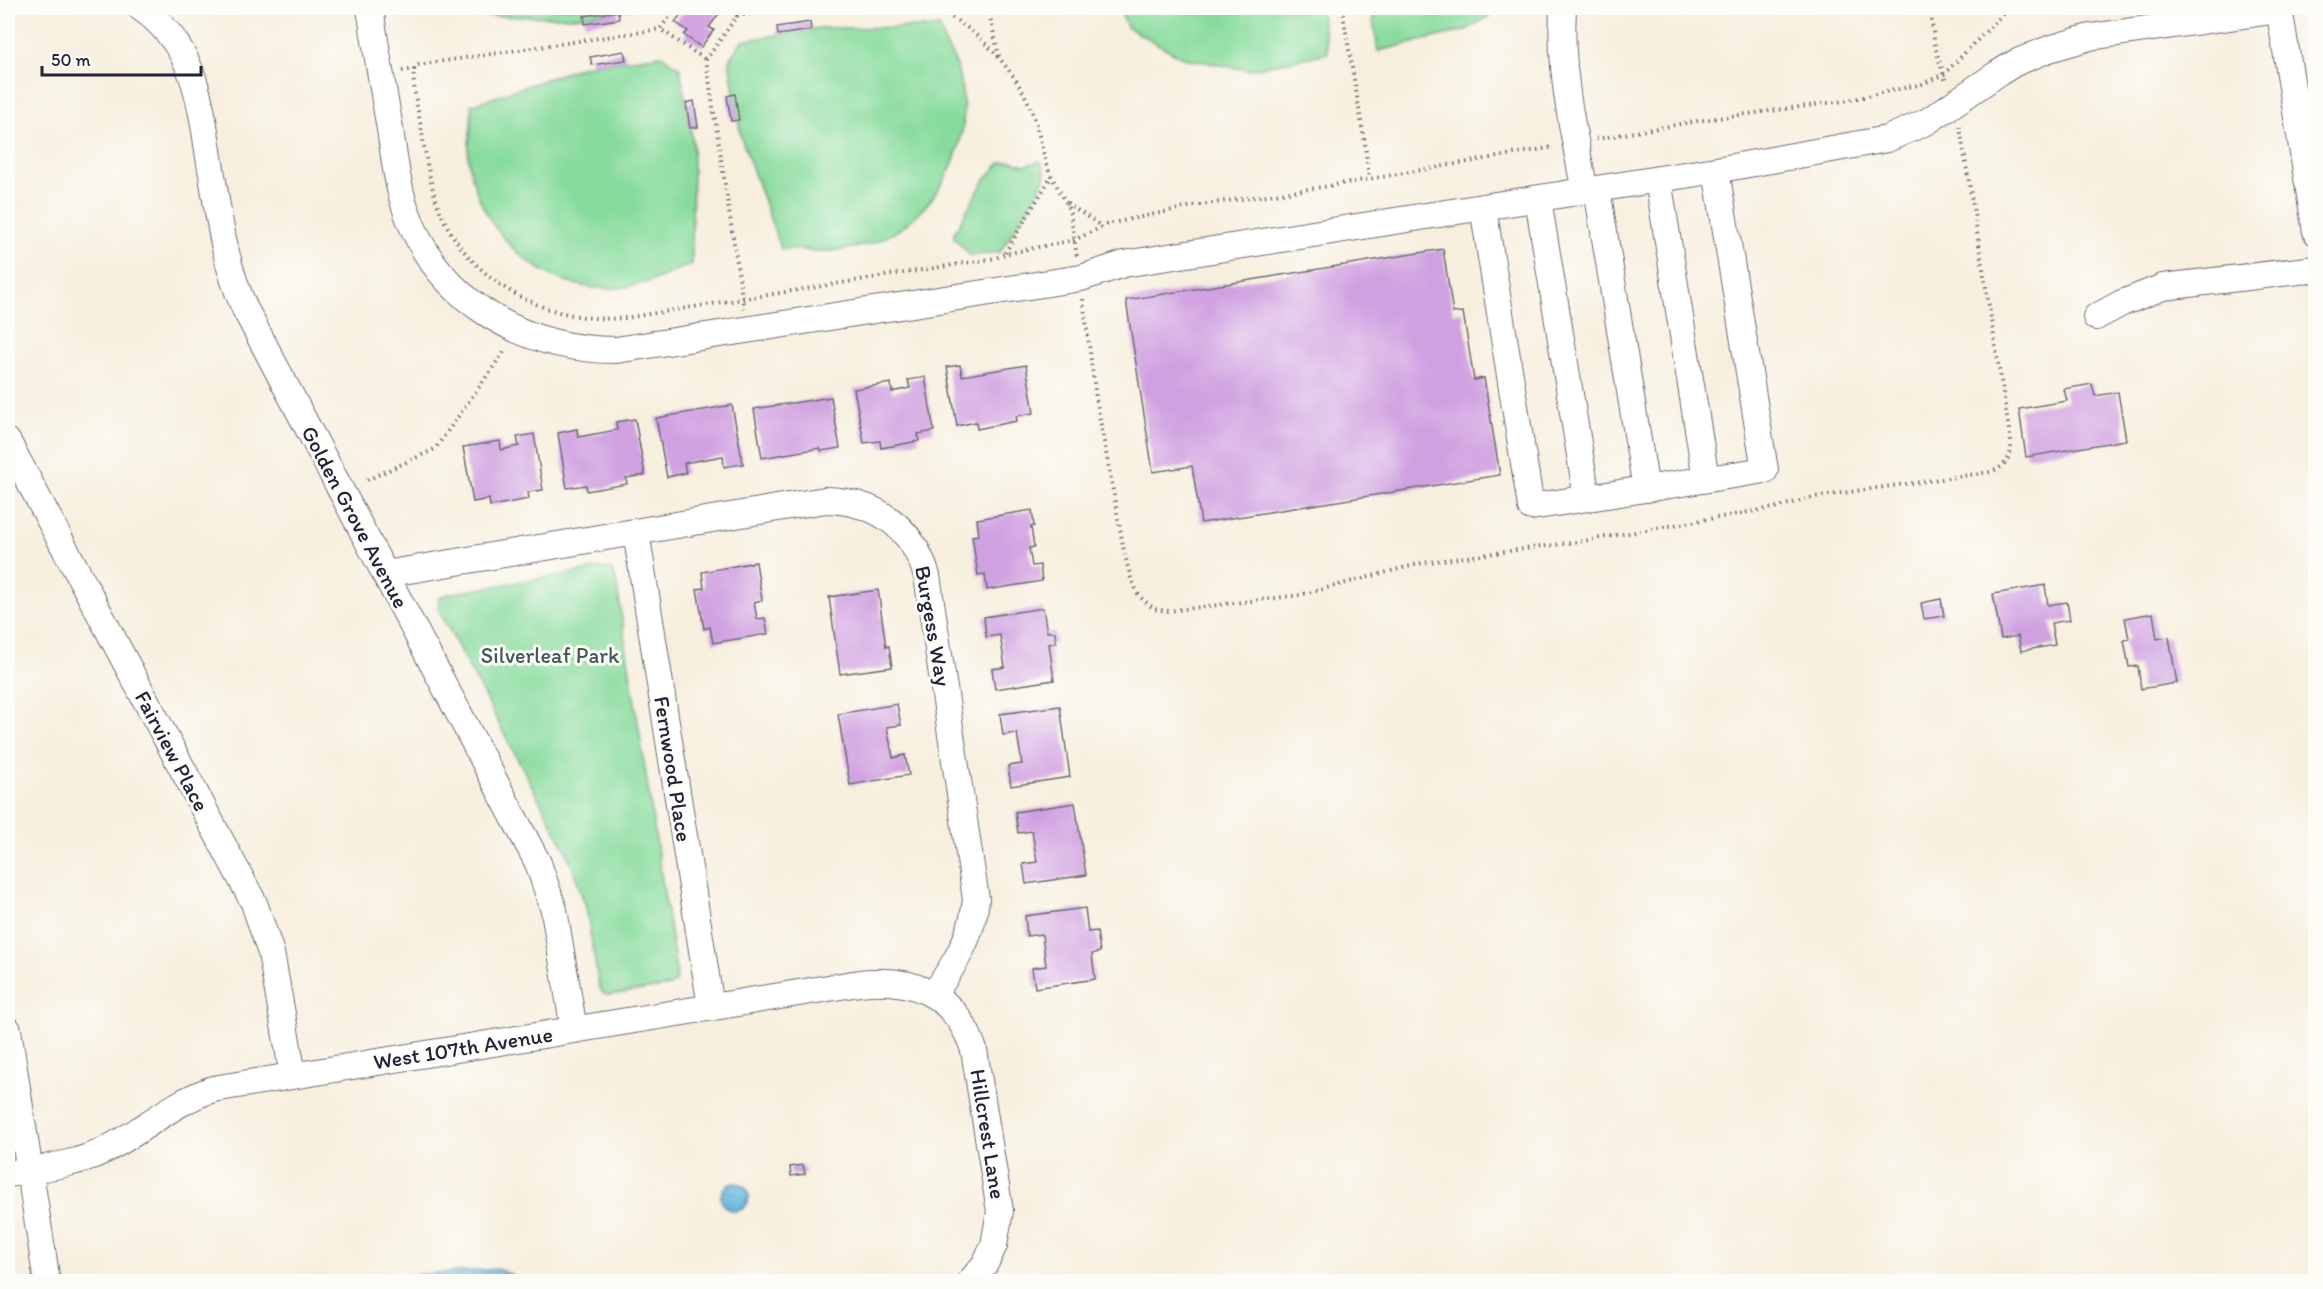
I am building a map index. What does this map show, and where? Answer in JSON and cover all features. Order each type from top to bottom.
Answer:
[{"type":"street","name":"Golden Grove Avenue","points":[[141,8],[158,22],[177,44],[196,85],[225,252],[236,290],[538,863],[554,910],[574,1030]]},
{"type":"street","points":[[370,8],[398,179],[406,210],[416,234],[427,253],[458,290],[493,318],[518,331],[563,346],[616,350],[1081,278],[1124,264],[1658,180],[1894,136],[1942,113],[2015,63],[2068,43],[2090,37],[2279,9],[2316,232]]},
{"type":"street","points":[[1563,8],[1562,56],[1567,93],[1591,190],[1646,489]]},
{"type":"street","points":[[1483,207],[1531,507],[1766,470],[1716,170]]},
{"type":"street","points":[[1658,180],[1706,479]]},
{"type":"street","points":[[1538,199],[1587,498]]},
{"type":"street","points":[[2096,317],[2122,303],[2163,287],[2316,269]]},
{"type":"street","name":"Fairview Place","points":[[8,442],[254,903],[271,953],[293,1075]]},
{"type":"street","name":"Burgess Way","points":[[385,574],[811,502],[840,501],[876,510],[891,521],[914,544],[927,576],[976,899],[974,919],[968,937],[951,970],[934,994]]},
{"type":"street","name":"Fernwood Place","points":[[636,532],[711,1007]]},
{"type":"street","name":"West 107th Avenue","points":[[19,1172],[77,1161],[104,1151],[176,1104],[200,1094],[293,1075],[872,981],[912,985],[934,994]]},
{"type":"street","name":"Hillcrest Lane","points":[[934,994],[959,1018],[968,1032],[974,1050],[999,1193],[999,1228],[994,1245],[985,1264],[970,1281]]},
{"type":"street","points":[[8,1030],[19,1172],[47,1281]]},
{"type":"path","points":[[676,8],[660,28],[417,65],[414,69],[413,78],[427,165],[434,193],[451,232],[479,267],[502,286],[543,308],[576,317],[609,319],[996,258],[1005,254],[1074,240],[1066,202],[1051,176],[1030,107],[1020,87],[999,57],[956,20],[930,8]]},
{"type":"path","points":[[726,8],[737,16],[792,8]]},
{"type":"path","points":[[988,8],[999,57]]},
{"type":"path","points":[[1342,8],[1369,178]]},
{"type":"path","points":[[1930,8],[1935,47],[1944,74]]},
{"type":"path","points":[[737,16],[706,60],[748,330]]},
{"type":"path","points":[[660,28],[706,60]]},
{"type":"path","points":[[1005,254],[1051,176]]},
{"type":"path","points":[[1066,202],[1101,226]]},
{"type":"path","points":[[367,480],[435,449],[518,331]]},
{"type":"green space","points":[[454,8],[638,8],[575,17],[455,16]]},
{"type":"green space","points":[[1120,8],[1320,8],[1328,53],[1248,70],[1183,58],[1127,27]]},
{"type":"green space","points":[[1371,8],[1503,8],[1466,30],[1378,51]]},
{"type":"green space","points":[[940,27],[959,75],[963,100],[963,123],[959,147],[938,191],[904,226],[884,238],[862,246],[837,250],[781,249],[741,137],[729,60],[742,41],[819,28]]},
{"type":"green space","points":[[661,55],[680,68],[693,145],[692,265],[650,281],[619,288],[591,288],[565,281],[541,270],[520,255],[502,236],[487,213],[476,189],[468,156],[472,119],[471,105],[584,66]]},
{"type":"green space","points":[[1010,161],[1026,165],[1041,161],[1045,173],[1040,189],[1000,252],[971,256],[954,238],[954,233],[984,181],[1000,163]]},
{"type":"green space","name":"Silverleaf Park","points":[[601,568],[612,570],[616,580],[677,977],[670,986],[610,995],[603,993],[599,987],[586,907],[566,850],[438,609],[439,598],[448,594]]},
{"type":"water","points":[[735,1183],[745,1187],[749,1197],[745,1207],[735,1211],[725,1207],[721,1197],[725,1187]]},
{"type":"water","points":[[497,1269],[513,1275],[517,1281],[251,1281],[376,1277],[390,1280],[413,1275]]},
{"type":"building","points":[[686,8],[708,8],[718,15],[709,27],[714,30],[701,47],[684,35],[688,31],[675,22]]},
{"type":"building","points":[[618,11],[619,19],[585,24],[584,16]]},
{"type":"building","points":[[810,22],[811,30],[778,35],[777,27]]},
{"type":"building","points":[[624,51],[626,60],[592,65],[590,57]]},
{"type":"building","points":[[735,94],[739,120],[731,121],[727,96]]},
{"type":"building","points":[[694,101],[698,127],[690,128],[686,103]]},
{"type":"building","points":[[1443,249],[1453,313],[1463,312],[1474,380],[1484,378],[1500,475],[1201,523],[1192,466],[1153,472],[1126,300]]},
{"type":"building","points":[[960,365],[962,376],[1026,365],[1034,413],[1016,416],[1017,421],[977,429],[976,422],[957,426],[947,367]]},
{"type":"building","points":[[925,377],[934,431],[918,434],[919,441],[881,448],[880,441],[864,443],[854,389],[891,383],[892,392],[910,388],[908,380]]},
{"type":"building","points":[[2092,384],[2095,396],[2118,392],[2126,440],[2026,457],[2019,409],[2067,401],[2064,389]]},
{"type":"building","points":[[831,397],[840,448],[821,451],[820,448],[762,458],[754,409]]},
{"type":"building","points":[[732,405],[743,464],[724,467],[723,456],[684,463],[686,473],[667,477],[656,418]]},
{"type":"building","points":[[635,419],[645,475],[626,478],[627,484],[587,491],[586,485],[567,488],[558,433],[577,429],[578,437],[617,430],[616,422]]},
{"type":"building","points":[[534,434],[543,490],[528,492],[529,499],[490,506],[489,499],[473,502],[463,447],[500,441],[501,450],[519,446],[517,437]]},
{"type":"building","points":[[1032,510],[1034,526],[1031,527],[1034,547],[1029,548],[1032,566],[1040,565],[1042,581],[987,590],[985,574],[978,575],[972,536],[979,535],[977,519]]},
{"type":"building","points":[[756,562],[762,600],[754,602],[757,619],[765,618],[768,634],[713,643],[710,627],[704,629],[697,589],[704,588],[702,572]]},
{"type":"building","points":[[2045,585],[2048,605],[2067,602],[2070,620],[2051,623],[2055,645],[2021,651],[2018,636],[2001,639],[1993,594]]},
{"type":"building","points":[[878,590],[886,647],[889,646],[892,667],[840,674],[829,597]]},
{"type":"building","points":[[1941,599],[1944,616],[1924,619],[1921,603]]},
{"type":"building","points":[[1043,608],[1047,632],[1055,632],[1056,643],[1049,644],[1054,680],[995,689],[992,669],[1005,667],[1000,635],[986,637],[984,617]]},
{"type":"building","points":[[2153,613],[2157,639],[2169,637],[2177,683],[2141,689],[2138,666],[2129,667],[2124,640],[2129,639],[2125,618]]},
{"type":"building","points":[[897,704],[901,725],[887,727],[893,758],[905,755],[909,775],[850,785],[838,714]]},
{"type":"building","points":[[1060,706],[1070,777],[1011,786],[1008,766],[1022,764],[1017,733],[1003,735],[1000,714]]},
{"type":"building","points":[[1075,803],[1086,875],[1026,884],[1023,864],[1037,862],[1032,831],[1018,833],[1015,812]]},
{"type":"building","points":[[1085,908],[1088,932],[1097,931],[1100,952],[1092,954],[1095,979],[1035,988],[1032,968],[1046,966],[1042,934],[1027,936],[1025,916]]},
{"type":"building","points":[[803,1165],[805,1174],[791,1176],[790,1167]]}]
